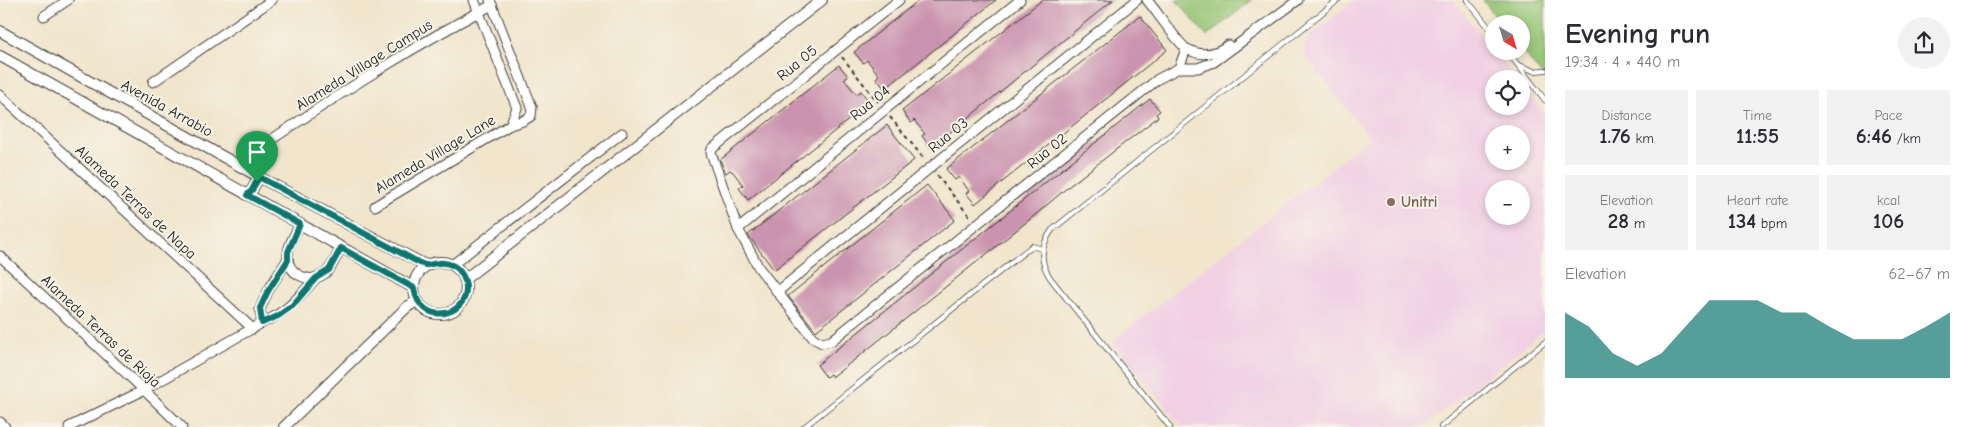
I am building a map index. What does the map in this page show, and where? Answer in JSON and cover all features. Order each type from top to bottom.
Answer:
[{"type":"street","points":[[44,16],[68,0]]},
{"type":"street","points":[[153,82],[272,0]]},
{"type":"street","points":[[474,0],[517,108],[510,125]]},
{"type":"street","points":[[465,279],[822,0]]},
{"type":"street","name":"Rua 05","points":[[738,229],[712,158],[712,149],[899,0]]},
{"type":"street","name":"Rua 04","points":[[738,229],[1020,0]]},
{"type":"street","name":"Rua 03","points":[[777,292],[1137,0]]},
{"type":"street","points":[[1147,0],[1186,49],[1198,54],[1210,54],[1221,50],[1288,0]]},
{"type":"street","name":"Rua 02","points":[[777,292],[813,338],[822,342],[831,340],[1158,79],[1179,68],[1198,68],[1214,62],[1298,0]]},
{"type":"street","name":"Alameda Village Campus","points":[[265,144],[366,76],[479,12],[491,3]]},
{"type":"street","name":"Alameda Village Lane","points":[[375,206],[510,125],[531,116],[532,108],[491,3]]},
{"type":"street","name":"Avenida Arrabio","points":[[0,31],[259,177],[427,266]]},
{"type":"street","points":[[1179,68],[1186,49]]},
{"type":"street","points":[[1198,54],[1198,68]]},
{"type":"street","points":[[0,56],[414,288]]},
{"type":"street","name":"Alameda Terras de Napa","points":[[0,95],[253,329]]},
{"type":"street","points":[[452,265],[622,133]]},
{"type":"street","points":[[247,195],[259,177]]},
{"type":"street","points":[[300,224],[288,252],[288,260],[295,272],[308,278],[316,278]]},
{"type":"street","points":[[738,229],[759,268],[777,292]]},
{"type":"street","points":[[69,427],[144,390],[262,323],[278,316],[292,306],[316,278],[329,270],[341,248]]},
{"type":"street","name":"Alameda Terras de Rioja","points":[[0,256],[182,427]]},
{"type":"street","points":[[262,323],[260,308],[268,291],[288,260]]},
{"type":"street","points":[[439,262],[452,265],[457,268],[465,279],[466,293],[464,300],[448,313],[434,314],[422,307],[418,301],[414,288],[418,275],[427,266],[439,262]]},
{"type":"street","points":[[284,427],[407,306],[418,301]]},
{"type":"street","points":[[0,422],[5,427]]},
{"type":"lane","points":[[1170,427],[1051,279],[1045,270],[1042,260],[1042,249],[1052,230],[1338,0]]},
{"type":"lane","points":[[1467,0],[1485,23]]},
{"type":"lane","points":[[1513,60],[1545,100]]},
{"type":"lane","points":[[1517,65],[1534,71],[1545,70]]},
{"type":"lane","points":[[806,426],[1032,246],[1042,249]]},
{"type":"lane","points":[[1441,427],[1545,342]]},
{"type":"path","points":[[836,50],[976,224]]},
{"type":"shaded area","name":"Unitri","points":[[1354,0],[1453,0],[1485,40],[1485,60],[1501,60],[1509,70],[1485,70],[1485,115],[1530,115],[1530,96],[1545,114],[1545,330],[1424,427],[1182,427],[1112,341],[1370,138],[1307,59],[1304,53],[1304,46],[1310,36]]},
{"type":"green space","points":[[1176,0],[1252,0],[1207,36]]},
{"type":"green space","points":[[1483,0],[1545,0],[1545,79],[1530,60],[1530,15],[1494,15]]},
{"type":"building","points":[[919,0],[996,0],[885,89],[876,78],[879,75],[867,60],[863,63],[854,52]]},
{"type":"building","points":[[1042,0],[1113,0],[931,148],[922,136],[925,134],[914,120],[911,123],[902,111]]},
{"type":"building","points":[[1140,16],[1167,50],[975,204],[966,193],[969,191],[959,177],[955,180],[946,169]]},
{"type":"building","points":[[839,65],[848,76],[844,79],[855,93],[857,94],[861,91],[870,103],[748,200],[739,188],[743,185],[733,172],[730,170],[726,173],[720,160]]},
{"type":"building","points":[[1150,99],[1160,111],[1156,114],[1158,117],[1068,187],[858,357],[832,377],[830,374],[826,377],[817,365]]},
{"type":"building","points":[[887,125],[914,160],[774,270],[748,235]]},
{"type":"building","points":[[927,185],[955,220],[816,331],[788,296]]},
{"type":"place","name":"Unitri","points":[[1391,202]]},
{"type":"route","points":[[259,177],[427,266],[439,262],[446,262],[452,265],[457,268],[465,279],[466,293],[464,300],[448,313],[434,314],[422,307],[415,295],[414,288],[341,248],[329,270],[316,278],[292,306],[278,316],[262,323],[260,308],[268,291],[288,260],[288,252],[300,224],[247,195],[257,182],[259,177]]}]
